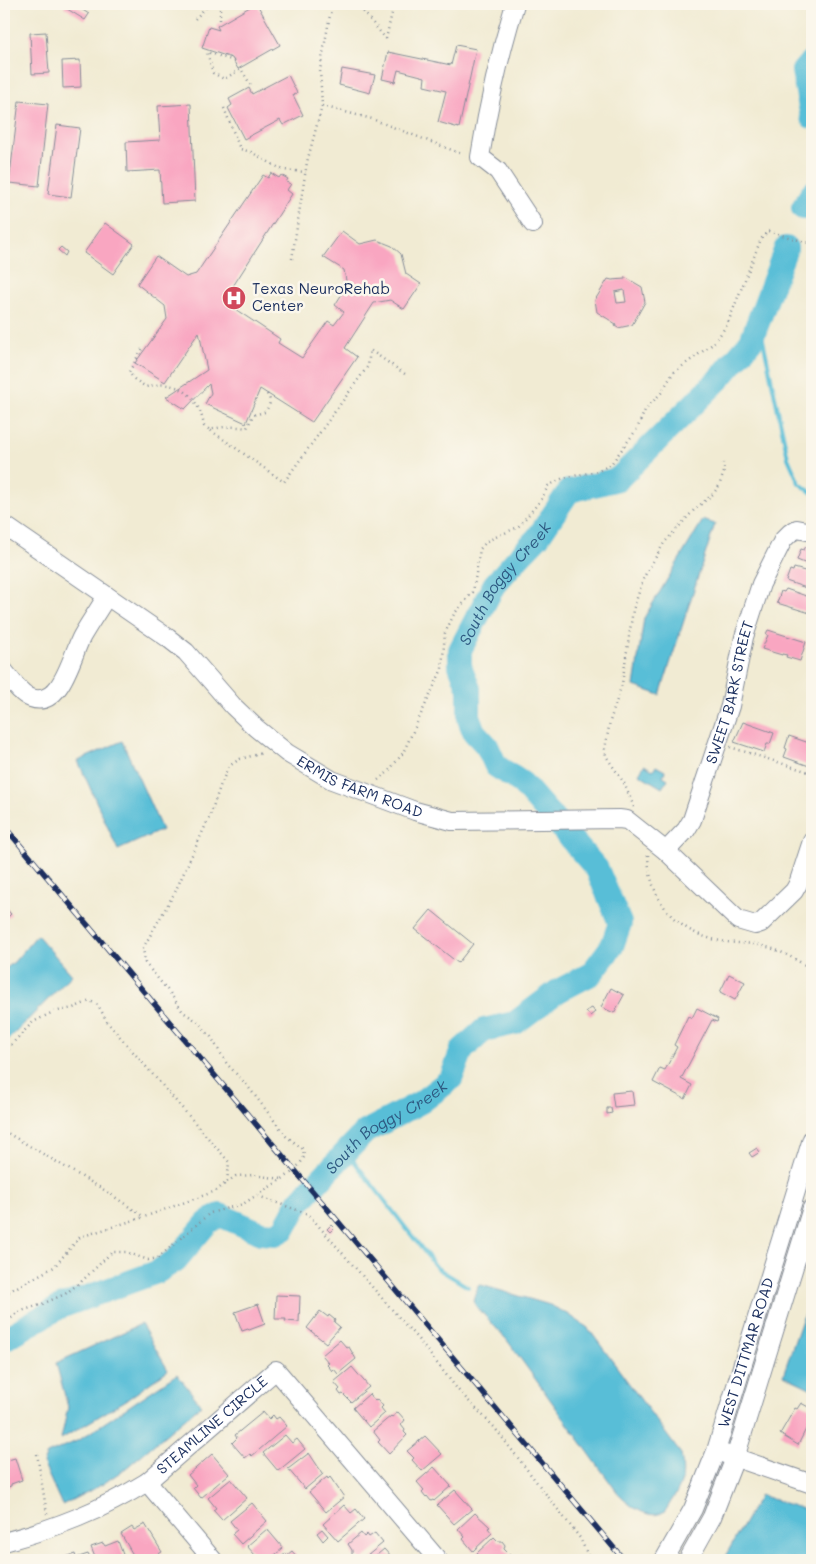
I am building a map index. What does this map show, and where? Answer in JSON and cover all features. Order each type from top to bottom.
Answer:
[{"type":"street","points":[[515,4],[507,30],[480,157],[498,171],[533,224]]},
{"type":"street","name":"ERMIS FARM ROAD","points":[[4,525],[186,652],[233,706],[256,728],[287,753],[332,780],[415,811],[452,821],[627,820],[666,851],[738,920],[754,925],[761,923],[794,891],[812,841]]},
{"type":"street","name":"SWEET BARK STREET","points":[[666,851],[686,830],[692,820],[730,706],[744,637],[761,584],[783,540],[797,529],[812,532]]},
{"type":"street","points":[[4,671],[22,692],[30,698],[41,700],[51,696],[59,687],[82,636],[107,596]]},
{"type":"street","name":"WEST DITTMAR ROAD","points":[[664,1560],[693,1509],[716,1451],[812,1139]]},
{"type":"street","name":"WEST DITTMAR ROAD","points":[[688,1560],[712,1517],[735,1458],[812,1208]]},
{"type":"street","name":"STEAMLINE CIRCLE","points":[[4,1542],[54,1528],[87,1515],[125,1496],[147,1482],[276,1370],[438,1560]]},
{"type":"street","points":[[716,1451],[812,1484]]},
{"type":"street","points":[[147,1482],[213,1560]]},
{"type":"path","points":[[195,19],[209,4]]},
{"type":"path","points":[[220,4],[220,24]]},
{"type":"path","points":[[292,259],[307,162],[322,106],[320,70],[332,4]]},
{"type":"path","points":[[357,4],[386,39],[394,4]]},
{"type":"path","points":[[234,61],[206,52],[213,73],[224,79],[241,69],[252,87]]},
{"type":"path","points":[[322,106],[372,119],[462,154]]},
{"type":"path","points":[[224,108],[240,149],[251,152],[283,170],[306,172]]},
{"type":"path","points":[[142,349],[129,372],[134,379],[146,387],[168,384],[189,395],[197,404],[202,414],[204,426],[284,482],[368,366],[370,350],[404,374]]},
{"type":"path","points":[[210,430],[233,426],[247,428],[254,415],[266,412],[270,405],[270,398],[267,394]]},
{"type":"path","points":[[636,811],[624,784],[606,756],[605,749],[610,721],[622,684],[633,610],[644,576],[664,543],[719,486],[724,472],[723,463]]},
{"type":"path","points":[[726,746],[812,773]]},
{"type":"path","points":[[648,853],[652,884],[658,899],[667,911],[688,929],[722,941],[766,946],[780,951],[812,969]]},
{"type":"path","points":[[4,1052],[33,1022],[53,1012],[73,1008],[90,1001],[98,1005],[108,1023],[137,1054],[150,1072],[229,1162],[227,1182]]},
{"type":"path","points":[[4,1131],[106,1191],[144,1217]]},
{"type":"path","points":[[4,1294],[54,1268],[80,1237],[144,1217],[216,1191],[236,1176],[253,1175],[282,1179]]},
{"type":"path","points":[[258,1196],[308,1214],[417,1338],[458,1392],[494,1427],[580,1538],[590,1560]]},
{"type":"path","points":[[37,1454],[47,1516]]},
{"type":"water","points":[[703,520],[715,524],[660,695],[634,686],[644,618]]},
{"type":"water","points":[[122,741],[162,830],[118,850],[78,761]]},
{"type":"water","points":[[644,765],[653,770],[656,766],[665,771],[663,776],[668,779],[662,788],[639,774]]},
{"type":"water","points":[[37,935],[72,975],[4,1044],[4,970],[14,962]]},
{"type":"water","points":[[481,1285],[550,1305],[568,1314],[588,1328],[681,1454],[683,1473],[681,1483],[666,1510],[660,1514],[648,1514],[635,1508],[620,1496],[507,1340],[475,1305],[474,1301],[478,1286]]},
{"type":"water","points":[[806,1308],[812,1310],[812,1389],[783,1375]]},
{"type":"water","points":[[141,1324],[168,1370],[128,1399],[61,1439],[68,1407],[56,1363]]},
{"type":"water","points":[[177,1374],[201,1405],[126,1468],[103,1484],[62,1505],[43,1463],[47,1454],[79,1440]]},
{"type":"water","points":[[760,1495],[812,1512],[812,1560],[723,1560]]},
{"type":"building","points":[[66,4],[73,4],[89,14],[85,20],[64,7]]},
{"type":"building","points":[[257,4],[280,45],[238,69],[232,58],[202,48],[209,27],[219,30],[217,26]]},
{"type":"building","points":[[46,32],[49,73],[32,74],[30,33]]},
{"type":"building","points":[[456,45],[476,49],[459,128],[438,122],[446,91],[424,86],[425,77],[398,70],[395,82],[382,79],[388,52],[451,65]]},
{"type":"building","points":[[80,60],[81,87],[63,88],[62,61]]},
{"type":"building","points":[[342,69],[375,75],[370,93],[339,85]]},
{"type":"building","points":[[288,75],[297,93],[293,95],[303,115],[283,125],[280,120],[244,139],[228,108],[232,105],[229,99],[249,88],[252,94]]},
{"type":"building","points":[[19,101],[48,104],[39,186],[9,183]]},
{"type":"building","points":[[191,104],[195,201],[162,203],[160,170],[127,172],[126,142],[160,140],[158,106]]},
{"type":"building","points":[[57,125],[80,128],[71,197],[48,194]]},
{"type":"building","points":[[271,173],[279,178],[281,175],[288,179],[286,182],[291,184],[287,190],[292,194],[228,294],[229,305],[280,339],[278,343],[302,358],[328,321],[334,325],[344,312],[335,305],[347,286],[344,270],[323,257],[342,231],[360,244],[377,240],[392,246],[401,254],[406,274],[421,284],[404,309],[390,300],[374,303],[345,348],[357,357],[312,422],[260,389],[246,423],[205,404],[211,393],[209,384],[185,409],[166,397],[207,370],[199,332],[165,382],[135,363],[167,319],[165,306],[137,284],[156,256],[186,277],[196,274],[263,175],[268,178]]},
{"type":"building","points":[[105,223],[134,244],[113,274],[84,253]]},
{"type":"building","points":[[61,247],[67,252],[65,256],[58,250]]},
{"type":"building","points":[[625,277],[642,287],[645,302],[632,325],[618,328],[615,326],[616,324],[597,312],[595,300],[608,279],[625,279]],"holes":[[[624,290],[626,302],[617,303],[615,292]]]},
{"type":"building","points":[[806,546],[812,548],[812,566],[797,560],[801,549],[804,550]]},
{"type":"building","points":[[794,568],[812,573],[812,590],[786,581],[790,570],[793,571]]},
{"type":"building","points":[[786,589],[812,598],[810,613],[777,603],[781,591],[784,592]]},
{"type":"building","points":[[768,630],[806,642],[800,661],[786,657],[787,655],[762,649],[768,635],[766,634]]},
{"type":"building","points":[[743,722],[774,733],[770,744],[767,744],[764,752],[734,742]]},
{"type":"building","points":[[789,736],[812,744],[812,767],[784,757]]},
{"type":"building","points":[[4,906],[11,914],[4,921]]},
{"type":"building","points":[[431,910],[473,944],[458,963],[415,929]]},
{"type":"building","points":[[729,974],[745,982],[735,1000],[720,992]]},
{"type":"building","points":[[611,988],[624,995],[614,1013],[601,1007]]},
{"type":"building","points":[[592,1008],[595,1012],[590,1016],[586,1011]]},
{"type":"building","points":[[697,1008],[718,1019],[717,1022],[712,1020],[681,1079],[692,1085],[685,1099],[653,1082],[660,1068],[665,1070],[677,1047],[674,1045],[688,1016],[692,1018]]},
{"type":"building","points":[[632,1091],[634,1105],[614,1107],[612,1093]]},
{"type":"building","points":[[607,1108],[611,1108],[612,1113],[607,1114]]},
{"type":"building","points":[[757,1148],[760,1152],[752,1157],[749,1153]]},
{"type":"building","points":[[331,1225],[334,1228],[330,1232],[327,1229]]},
{"type":"building","points":[[276,1295],[300,1296],[299,1322],[275,1319]]},
{"type":"building","points":[[258,1304],[265,1324],[242,1331],[235,1312]]},
{"type":"building","points":[[320,1311],[328,1317],[329,1315],[340,1327],[326,1343],[307,1328]]},
{"type":"building","points":[[340,1340],[347,1348],[349,1347],[356,1359],[338,1374],[334,1369],[332,1371],[327,1365],[329,1363],[322,1355]]},
{"type":"building","points":[[352,1367],[369,1387],[351,1402],[343,1394],[341,1395],[338,1391],[340,1389],[334,1382]]},
{"type":"building","points":[[369,1394],[383,1406],[381,1408],[385,1413],[369,1427],[353,1408]]},
{"type":"building","points":[[801,1403],[812,1409],[812,1417],[798,1445],[780,1434],[795,1408],[797,1409]]},
{"type":"building","points":[[263,1412],[269,1419],[273,1415],[276,1419],[279,1417],[287,1426],[252,1456],[250,1454],[245,1458],[232,1443],[237,1438],[235,1435]]},
{"type":"building","points":[[398,1412],[405,1420],[401,1425],[407,1435],[389,1454],[378,1442],[380,1440],[373,1431]]},
{"type":"building","points":[[285,1435],[292,1443],[297,1439],[305,1449],[278,1471],[263,1453]]},
{"type":"building","points":[[425,1436],[442,1454],[422,1471],[407,1451]]},
{"type":"building","points":[[309,1453],[323,1474],[305,1489],[288,1469]]},
{"type":"building","points":[[212,1454],[229,1474],[201,1498],[193,1488],[196,1485],[188,1475]]},
{"type":"building","points":[[15,1458],[22,1480],[4,1488],[4,1461]]},
{"type":"building","points":[[434,1467],[451,1486],[434,1501],[431,1501],[422,1492],[424,1490],[417,1482]]},
{"type":"building","points":[[327,1477],[328,1479],[330,1477],[344,1497],[326,1512],[309,1492]]},
{"type":"building","points":[[231,1479],[247,1498],[222,1520],[213,1510],[216,1508],[208,1498]]},
{"type":"building","points":[[455,1490],[472,1509],[454,1524],[437,1505]]},
{"type":"building","points":[[252,1503],[267,1521],[241,1544],[232,1534],[237,1530],[230,1521]]},
{"type":"building","points":[[344,1505],[351,1513],[356,1509],[364,1519],[338,1541],[323,1524]]},
{"type":"building","points":[[475,1513],[490,1527],[488,1528],[492,1533],[473,1551],[463,1539],[465,1537],[458,1529]]},
{"type":"building","points":[[145,1524],[162,1552],[147,1560],[136,1560],[121,1534],[132,1527],[134,1530]]},
{"type":"building","points":[[267,1529],[283,1548],[269,1560],[253,1560],[251,1558],[255,1555],[247,1546]]},
{"type":"building","points":[[322,1529],[328,1536],[323,1541],[317,1533]]},
{"type":"building","points":[[361,1533],[364,1537],[367,1534],[369,1537],[375,1533],[383,1543],[362,1560],[359,1557],[352,1556],[352,1550],[348,1544]]},
{"type":"building","points":[[494,1537],[498,1541],[502,1541],[505,1545],[504,1549],[511,1556],[506,1560],[483,1560],[477,1553]]},
{"type":"building","points":[[118,1541],[125,1560],[96,1560],[91,1547],[103,1543],[105,1546]]},
{"type":"building","points":[[384,1549],[393,1559],[396,1557],[399,1560],[371,1560]]},
{"type":"building","points":[[292,1551],[298,1558],[296,1560],[278,1560],[286,1553],[287,1555]]},
{"type":"building","points":[[75,1554],[76,1558],[88,1554],[91,1560],[63,1560],[62,1558]]},
{"type":"building","points":[[522,1554],[527,1560],[515,1560]]},
{"type":"waterway","name":"South Boggy Creek","points":[[812,62],[803,71],[812,117]]},
{"type":"waterway","name":"South Boggy Creek","points":[[803,208],[812,193]]},
{"type":"waterway","name":"South Boggy Creek","points":[[4,1339],[60,1307],[157,1272],[176,1260],[207,1223],[220,1215],[261,1233],[275,1234],[284,1229],[299,1202],[365,1132],[421,1102],[451,1079],[462,1050],[484,1030],[515,1023],[558,991],[591,974],[612,946],[620,923],[597,869],[522,783],[496,766],[487,746],[474,732],[469,719],[469,689],[460,666],[460,650],[494,585],[538,537],[569,491],[618,479],[720,378],[751,341],[786,248]]},
{"type":"waterway","points":[[759,321],[788,458],[799,483],[812,493]]},
{"type":"waterway","points":[[346,1151],[437,1268],[468,1287]]},
{"type":"railway","points":[[4,826],[624,1560]]},
{"type":"place","name":"Texas NeuroRehab Center","points":[[234,298]]}]
